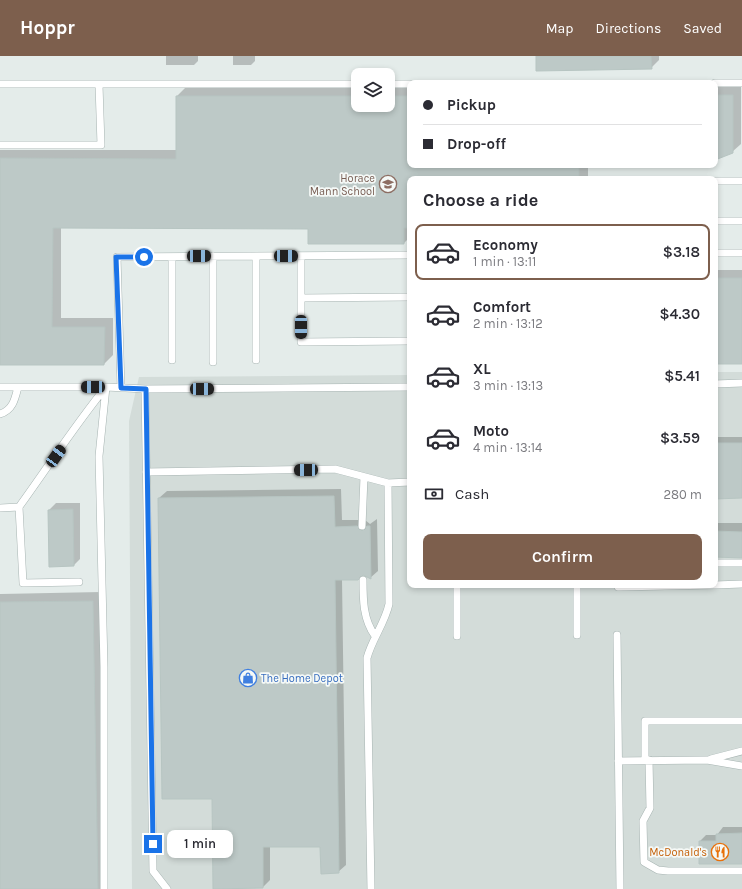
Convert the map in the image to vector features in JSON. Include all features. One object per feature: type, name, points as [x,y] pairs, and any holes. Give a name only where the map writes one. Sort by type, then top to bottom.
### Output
[{"type":"lane","points":[[718,83],[742,83]]},
{"type":"lane","points":[[0,84],[351,84]]},
{"type":"lane","points":[[0,145],[101,145],[99,84]]},
{"type":"lane","points":[[395,84],[407,84]]},
{"type":"lane","points":[[718,181],[742,181]]},
{"type":"lane","points":[[718,221],[742,221]]},
{"type":"lane","points":[[718,253],[742,253]]},
{"type":"lane","points":[[121,388],[116,257],[407,255]]},
{"type":"lane","points":[[213,256],[213,362]]},
{"type":"lane","points":[[256,256],[256,360]]},
{"type":"lane","points":[[301,256],[301,342],[407,341]]},
{"type":"lane","points":[[172,257],[172,360]]},
{"type":"lane","points":[[301,298],[407,297]]},
{"type":"lane","points":[[718,384],[742,384]]},
{"type":"lane","points":[[0,387],[106,387],[146,389],[407,387]]},
{"type":"lane","points":[[0,414],[6,412],[14,403],[18,387]]},
{"type":"lane","points":[[79,582],[23,583],[19,508],[79,420],[106,387]]},
{"type":"lane","points":[[104,889],[104,667],[100,456],[106,387]]},
{"type":"lane","points":[[146,389],[146,472],[153,871],[167,889]]},
{"type":"lane","points":[[146,472],[335,469],[388,483],[407,482]]},
{"type":"lane","points":[[362,526],[364,477]]},
{"type":"lane","points":[[371,889],[367,658],[375,636],[387,614],[390,604],[388,483]]},
{"type":"lane","points":[[0,508],[19,508]]},
{"type":"lane","points":[[718,563],[742,563]]},
{"type":"lane","points":[[363,580],[363,604],[365,616],[369,628],[375,636]]},
{"type":"lane","points":[[718,585],[742,584]]},
{"type":"lane","points":[[457,588],[457,636]]},
{"type":"lane","points":[[577,588],[577,635]]},
{"type":"lane","points":[[617,635],[620,889]]},
{"type":"lane","points":[[742,721],[645,721],[650,808],[643,821],[644,862],[650,867],[668,871],[742,871]]},
{"type":"lane","points":[[707,760],[742,751]]},
{"type":"lane","points":[[618,761],[707,760],[742,766]]},
{"type":"shaded area","points":[[718,372],[742,372],[742,889],[132,889],[129,421],[139,377],[407,375],[407,588],[718,588]]},
{"type":"building","points":[[536,56],[651,56],[652,69],[536,71]]},
{"type":"building","points":[[718,95],[733,95],[733,153],[718,159]]},
{"type":"building","points":[[176,96],[351,96],[351,112],[395,112],[395,96],[407,96],[407,168],[579,168],[579,176],[407,176],[407,228],[404,228],[404,244],[308,244],[308,229],[53,228],[52,327],[105,327],[104,365],[0,365],[0,158],[176,159]]},
{"type":"building","points":[[718,278],[742,278],[742,364],[718,364]]},
{"type":"building","points":[[718,443],[742,443],[742,498],[718,499]]},
{"type":"building","name":"The Home Depot","points":[[334,496],[335,527],[357,526],[362,531],[367,526],[370,526],[371,579],[363,575],[358,580],[335,580],[339,873],[321,874],[320,847],[263,847],[263,888],[213,889],[212,799],[162,799],[158,498]]},
{"type":"building","points":[[73,509],[74,566],[49,567],[48,510]]},
{"type":"building","points":[[718,531],[742,532],[742,558],[718,557]]},
{"type":"building","points":[[93,601],[98,889],[0,889],[0,602]]},
{"type":"building","name":"McDonald's","points":[[742,833],[742,864],[699,864],[699,841],[716,841],[716,834]]},
{"type":"place","name":"Horace Mann School","points":[[388,184]]},
{"type":"place","name":"The Home Depot","points":[[248,678]]},
{"type":"place","name":"McDonald's","points":[[720,852]]},
{"type":"route","points":[[144,257],[116,257],[121,388],[146,389],[146,472],[153,844]]}]
